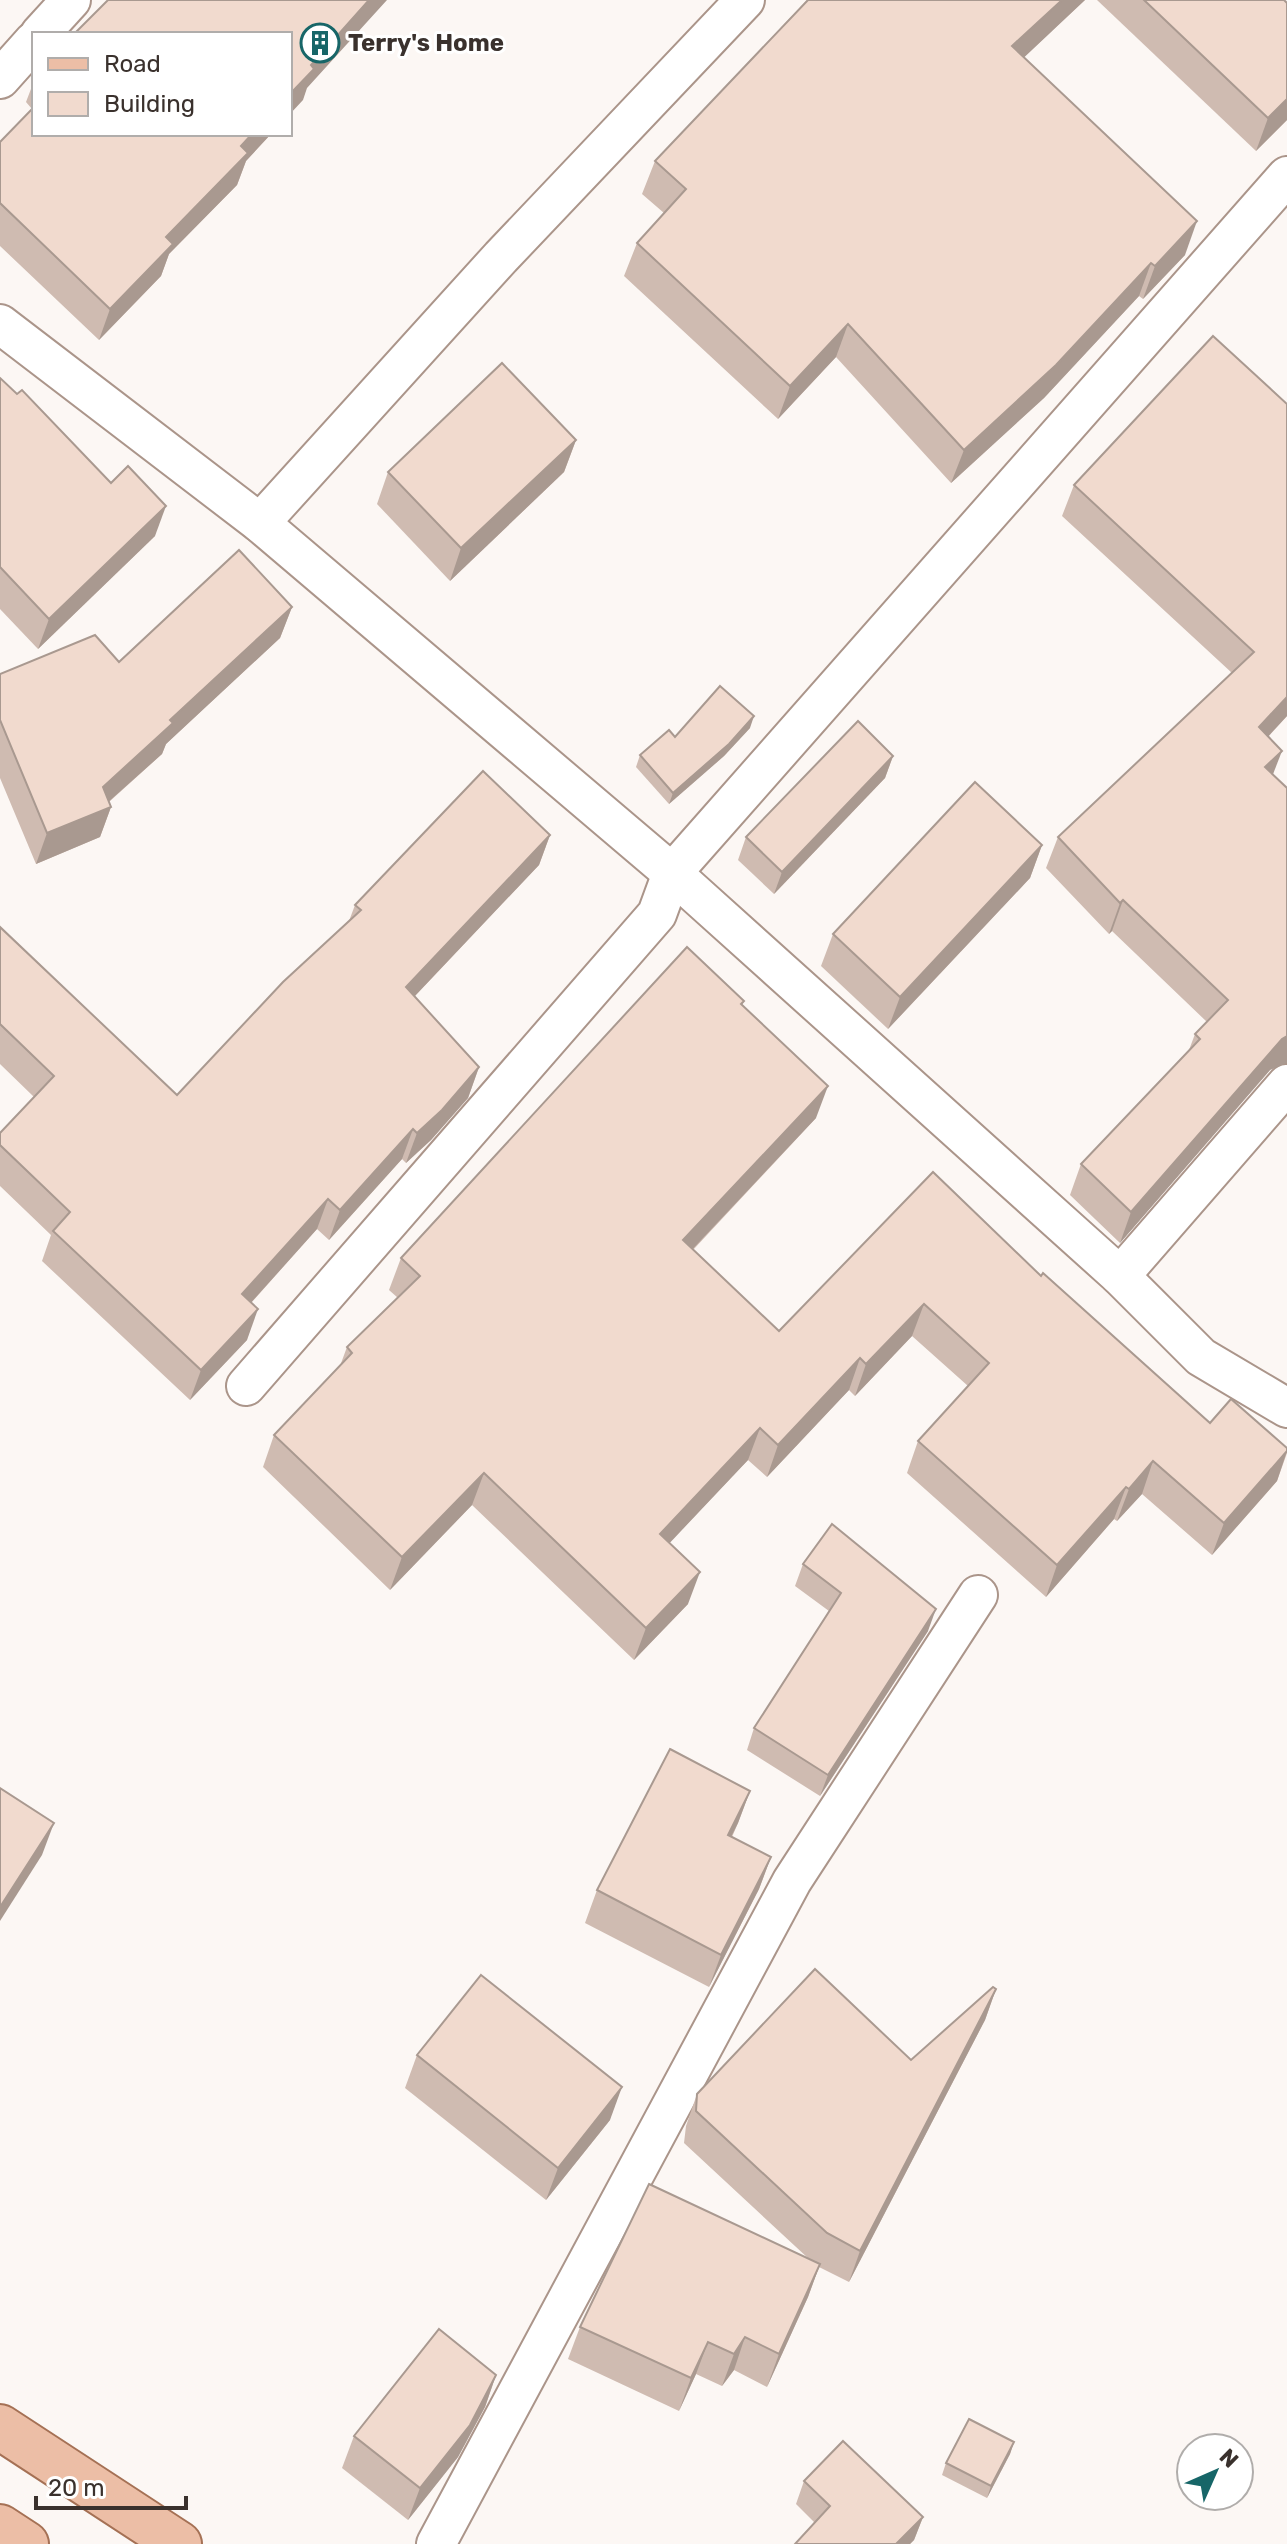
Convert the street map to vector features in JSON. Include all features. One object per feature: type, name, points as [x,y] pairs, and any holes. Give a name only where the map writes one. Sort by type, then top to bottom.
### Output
[{"type":"main road","points":[[0,2427],[179,2544]]},
{"type":"main road","points":[[0,2527],[26,2544]]},
{"type":"street","points":[[42,32],[71,0]]},
{"type":"street","points":[[260,523],[501,257],[745,0]]},
{"type":"street","points":[[0,79],[32,43]]},
{"type":"street","points":[[246,1386],[657,914],[672,873],[1287,176]]},
{"type":"street","points":[[0,324],[260,523],[672,873],[1120,1276],[1201,1357],[1287,1408]]},
{"type":"street","points":[[1120,1276],[1287,1084]]},
{"type":"street","points":[[436,2544],[792,1881],[978,1595]]},
{"type":"building","points":[[108,0],[369,0],[311,65],[314,69],[292,92],[292,32],[76,32]]},
{"type":"building","points":[[808,0],[1062,0],[1012,46],[1197,221],[1155,266],[1151,263],[1056,365],[964,450],[848,324],[790,386],[637,243],[686,189],[655,161]]},
{"type":"building","points":[[1144,0],[1284,0],[1287,3],[1287,99],[1268,118]]},
{"type":"building","points":[[32,109],[32,136],[250,136],[241,146],[248,153],[166,237],[173,244],[110,309],[0,203],[0,142]]},
{"type":"building","points":[[1213,336],[1287,404],[1287,697],[1259,727],[1282,751],[1265,767],[1287,788],[1287,1036],[1131,1212],[1081,1164],[1200,1039],[1195,1034],[1228,1000],[1123,900],[1120,903],[1058,837],[1254,652],[1074,485]]},
{"type":"building","points":[[502,363],[576,440],[461,548],[388,472]]},
{"type":"building","points":[[0,378],[17,394],[22,390],[111,483],[128,466],[166,506],[49,619],[0,567]]},
{"type":"building","points":[[239,550],[292,607],[103,787],[111,807],[47,833],[0,720],[0,674],[95,635],[119,662]]},
{"type":"building","points":[[720,686],[754,716],[729,744],[673,793],[640,755],[669,730],[675,737]]},
{"type":"building","points":[[858,721],[893,756],[782,872],[746,837]]},
{"type":"building","points":[[483,771],[550,835],[406,987],[479,1067],[442,1110],[417,1133],[413,1129],[340,1210],[328,1199],[242,1294],[258,1309],[201,1370],[53,1231],[70,1212],[0,1145],[0,1133],[54,1076],[0,1024],[0,927],[177,1095],[283,982],[361,910],[355,905]]},
{"type":"building","points":[[975,782],[1042,845],[900,997],[833,934]]},
{"type":"building","points":[[687,947],[744,1001],[741,1004],[828,1086],[683,1240],[779,1331],[933,1172],[1041,1276],[1043,1273],[1210,1423],[1231,1399],[1287,1448],[1224,1523],[1153,1461],[1057,1565],[918,1441],[989,1363],[924,1304],[866,1364],[860,1358],[778,1445],[760,1428],[660,1534],[700,1572],[646,1628],[484,1473],[402,1557],[274,1435],[352,1353],[347,1347],[420,1276],[401,1258]]},
{"type":"building","points":[[832,1524],[936,1609],[828,1775],[754,1728],[841,1593],[803,1564]]},
{"type":"building","points":[[670,1749],[750,1791],[728,1835],[771,1857],[721,1955],[597,1890]]},
{"type":"building","points":[[0,1788],[54,1823],[0,1907]]},
{"type":"building","points":[[815,1969],[911,2060],[993,1987],[996,1989],[860,2251],[827,2233],[696,2111],[697,2094]]},
{"type":"building","points":[[481,1975],[622,2087],[558,2168],[417,2055]]},
{"type":"building","points":[[649,2184],[820,2264],[779,2354],[745,2337],[734,2354],[708,2342],[691,2378],[580,2327]]},
{"type":"building","points":[[439,2329],[496,2375],[470,2425],[420,2488],[354,2436]]},
{"type":"building","points":[[969,2419],[1014,2442],[991,2486],[946,2463]]},
{"type":"building","points":[[843,2441],[923,2517],[896,2544],[795,2544],[830,2506],[804,2481]]},
{"type":"place","name":"Terry's Home","points":[[320,43]]}]
